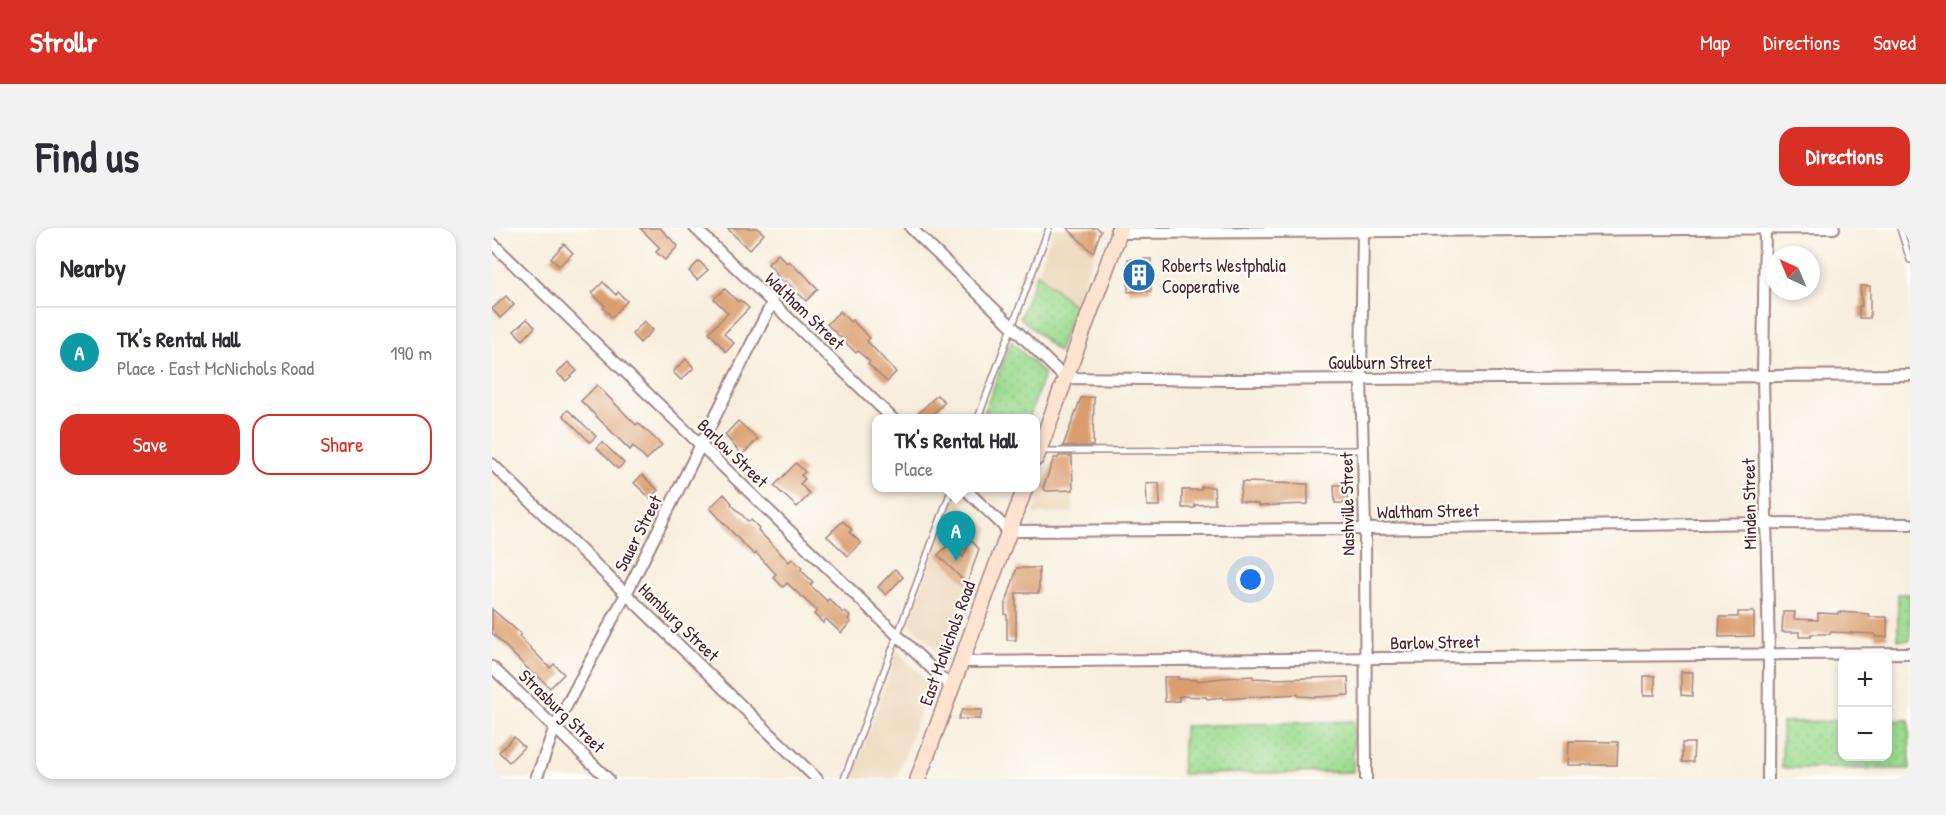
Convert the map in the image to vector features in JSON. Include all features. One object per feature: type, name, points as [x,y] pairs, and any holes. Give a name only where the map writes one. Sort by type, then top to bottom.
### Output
[{"type":"street","name":"Waltham Street","points":[[695,228],[888,414]]},
{"type":"street","points":[[911,228],[1065,378]]},
{"type":"street","points":[[1040,447],[1118,230],[1834,228]]},
{"type":"street","name":"Minden Street","points":[[1765,229],[1763,376],[1769,654],[1768,779]]},
{"type":"street","name":"Nashville Street","points":[[1363,230],[1361,379],[1365,529],[1366,779]]},
{"type":"street","name":"Barlow Street","points":[[492,243],[951,688]]},
{"type":"street","name":"Sauer Street","points":[[536,779],[555,728],[626,594],[772,303]]},
{"type":"street","name":"Goulburn Street","points":[[1065,378],[1232,380],[1910,375]]},
{"type":"street","name":"Hamburg Street","points":[[492,464],[817,779]]},
{"type":"street","points":[[968,492],[1009,531]]},
{"type":"street","name":"East McNichols Road","points":[[918,779],[1024,492]]},
{"type":"street","name":"Waltham Street","points":[[1009,531],[1766,523],[1910,524]]},
{"type":"street","name":"Barlow Street","points":[[961,662],[1910,653]]},
{"type":"street","name":"Strasburg Street","points":[[492,666],[609,779]]},
{"type":"lane","points":[[979,414],[1049,228]]},
{"type":"lane","points":[[1900,228],[1910,260]]},
{"type":"lane","points":[[1040,455],[1363,450]]},
{"type":"lane","points":[[844,779],[951,492]]},
{"type":"shaded area","points":[[1054,228],[1099,228],[1102,230],[1075,307],[1037,273]]},
{"type":"shaded area","points":[[1054,456],[1074,456],[1073,513],[1033,514]]},
{"type":"shaded area","points":[[954,497],[989,529],[942,656],[909,622]]},
{"type":"shaded area","points":[[897,651],[930,684],[896,779],[852,779]]},
{"type":"green space","points":[[1037,273],[1075,307],[1058,352],[1020,317]]},
{"type":"green space","points":[[1011,341],[1044,374],[1030,414],[984,414]]},
{"type":"green space","points":[[1898,594],[1910,594],[1910,640],[1898,640]]},
{"type":"green space","points":[[1909,720],[1910,769],[1782,768],[1782,722],[1838,721],[1838,761],[1892,761],[1892,721]]},
{"type":"green space","points":[[1354,721],[1353,772],[1182,774],[1184,726]]},
{"type":"building","points":[[640,228],[660,228],[678,246],[665,260],[656,252],[660,248]]},
{"type":"building","points":[[727,228],[757,228],[764,234],[749,250]]},
{"type":"building","points":[[1067,228],[1097,228],[1101,231],[1093,253]]},
{"type":"building","points":[[564,244],[573,253],[559,266],[551,258]]},
{"type":"building","points":[[778,254],[787,263],[789,261],[801,271],[818,289],[806,301],[786,281],[784,283],[768,264]]},
{"type":"building","name":"Roberts Westphalia Cooperative","points":[[1128,259],[1151,259],[1151,291],[1128,292]]},
{"type":"building","points":[[699,261],[708,270],[697,280],[689,271]]},
{"type":"building","points":[[603,282],[616,295],[618,292],[627,301],[612,317],[592,293]]},
{"type":"building","points":[[1860,286],[1870,286],[1870,318],[1859,318],[1859,306],[1862,306]]},
{"type":"building","points":[[725,289],[738,302],[740,300],[749,308],[724,334],[734,343],[726,352],[709,332],[728,313],[714,299]]},
{"type":"building","points":[[506,296],[514,305],[500,318],[492,309]]},
{"type":"building","points":[[840,311],[870,338],[867,341],[896,372],[887,382],[868,364],[870,362],[858,351],[856,353],[827,324]]},
{"type":"building","points":[[527,319],[535,327],[523,340],[514,331]]},
{"type":"building","points":[[644,321],[653,330],[640,343],[632,334]]},
{"type":"building","points":[[686,359],[694,368],[681,380],[673,372]]},
{"type":"building","points":[[568,362],[577,371],[566,381],[557,373]]},
{"type":"building","points":[[597,385],[636,425],[638,423],[662,445],[646,460],[633,446],[630,450],[581,401]]},
{"type":"building","points":[[937,395],[945,402],[933,414],[919,413]]},
{"type":"building","points":[[1094,397],[1093,446],[1063,446],[1081,398]]},
{"type":"building","points":[[568,410],[596,436],[590,442],[563,415]]},
{"type":"building","points":[[738,421],[758,439],[742,455],[725,435]]},
{"type":"building","points":[[602,442],[624,463],[618,469],[597,448]]},
{"type":"building","points":[[1072,456],[1073,490],[1046,491],[1043,488],[1054,458]]},
{"type":"building","points":[[796,463],[805,472],[801,475],[805,479],[800,484],[810,494],[797,507],[774,486]]},
{"type":"building","points":[[642,475],[658,490],[650,498],[634,483]]},
{"type":"building","points":[[1242,482],[1308,484],[1308,504],[1258,506],[1258,504],[1239,501]]},
{"type":"building","points":[[1159,483],[1160,506],[1147,506],[1146,484]]},
{"type":"building","points":[[1334,485],[1347,485],[1347,503],[1335,503]]},
{"type":"building","points":[[1201,487],[1214,487],[1215,504],[1182,508],[1182,490],[1201,490]]},
{"type":"building","points":[[724,494],[731,504],[749,522],[751,520],[759,528],[758,530],[789,562],[792,559],[802,568],[801,570],[813,582],[810,585],[827,601],[829,599],[843,613],[845,611],[850,616],[848,619],[851,622],[841,633],[826,619],[823,623],[814,614],[817,611],[787,583],[783,587],[773,577],[776,574],[756,553],[755,555],[743,544],[710,508]]},
{"type":"building","points":[[843,521],[852,530],[849,532],[861,543],[848,556],[827,536]]},
{"type":"building","points":[[971,540],[979,549],[967,584],[938,555],[949,544],[963,557]]},
{"type":"building","points":[[1017,568],[1039,568],[1039,593],[1016,593],[1016,640],[1007,640],[1005,606]]},
{"type":"building","points":[[895,569],[903,577],[886,595],[878,587]]},
{"type":"building","points":[[492,609],[521,634],[519,636],[550,668],[554,664],[564,674],[550,688],[492,633]]},
{"type":"building","points":[[1738,612],[1754,612],[1754,636],[1719,637],[1720,617],[1738,617]]},
{"type":"building","points":[[1783,612],[1795,612],[1794,619],[1818,620],[1818,613],[1838,614],[1838,612],[1869,614],[1869,617],[1887,617],[1887,637],[1875,637],[1875,634],[1830,632],[1830,634],[1811,634],[1811,637],[1799,637],[1799,632],[1782,632]]},
{"type":"building","points":[[1681,672],[1693,672],[1692,696],[1681,695]]},
{"type":"building","points":[[1253,676],[1253,678],[1272,679],[1348,677],[1349,695],[1317,697],[1298,696],[1298,694],[1223,699],[1223,697],[1207,699],[1206,697],[1179,696],[1179,701],[1165,702],[1164,677],[1197,681]]},
{"type":"building","points":[[1644,676],[1655,676],[1655,695],[1644,695]]},
{"type":"building","points":[[962,710],[982,710],[980,719],[958,719]]},
{"type":"building","points":[[514,737],[524,747],[509,762],[499,752]]},
{"type":"building","points":[[1569,741],[1618,742],[1617,765],[1568,765]]},
{"type":"building","points":[[1682,743],[1694,743],[1693,762],[1682,762]]},
{"type":"place","name":"Roberts Westphalia Cooperative","points":[[1139,275]]},
{"type":"place","name":"TK's Rental Hall","points":[[956,561]]}]
